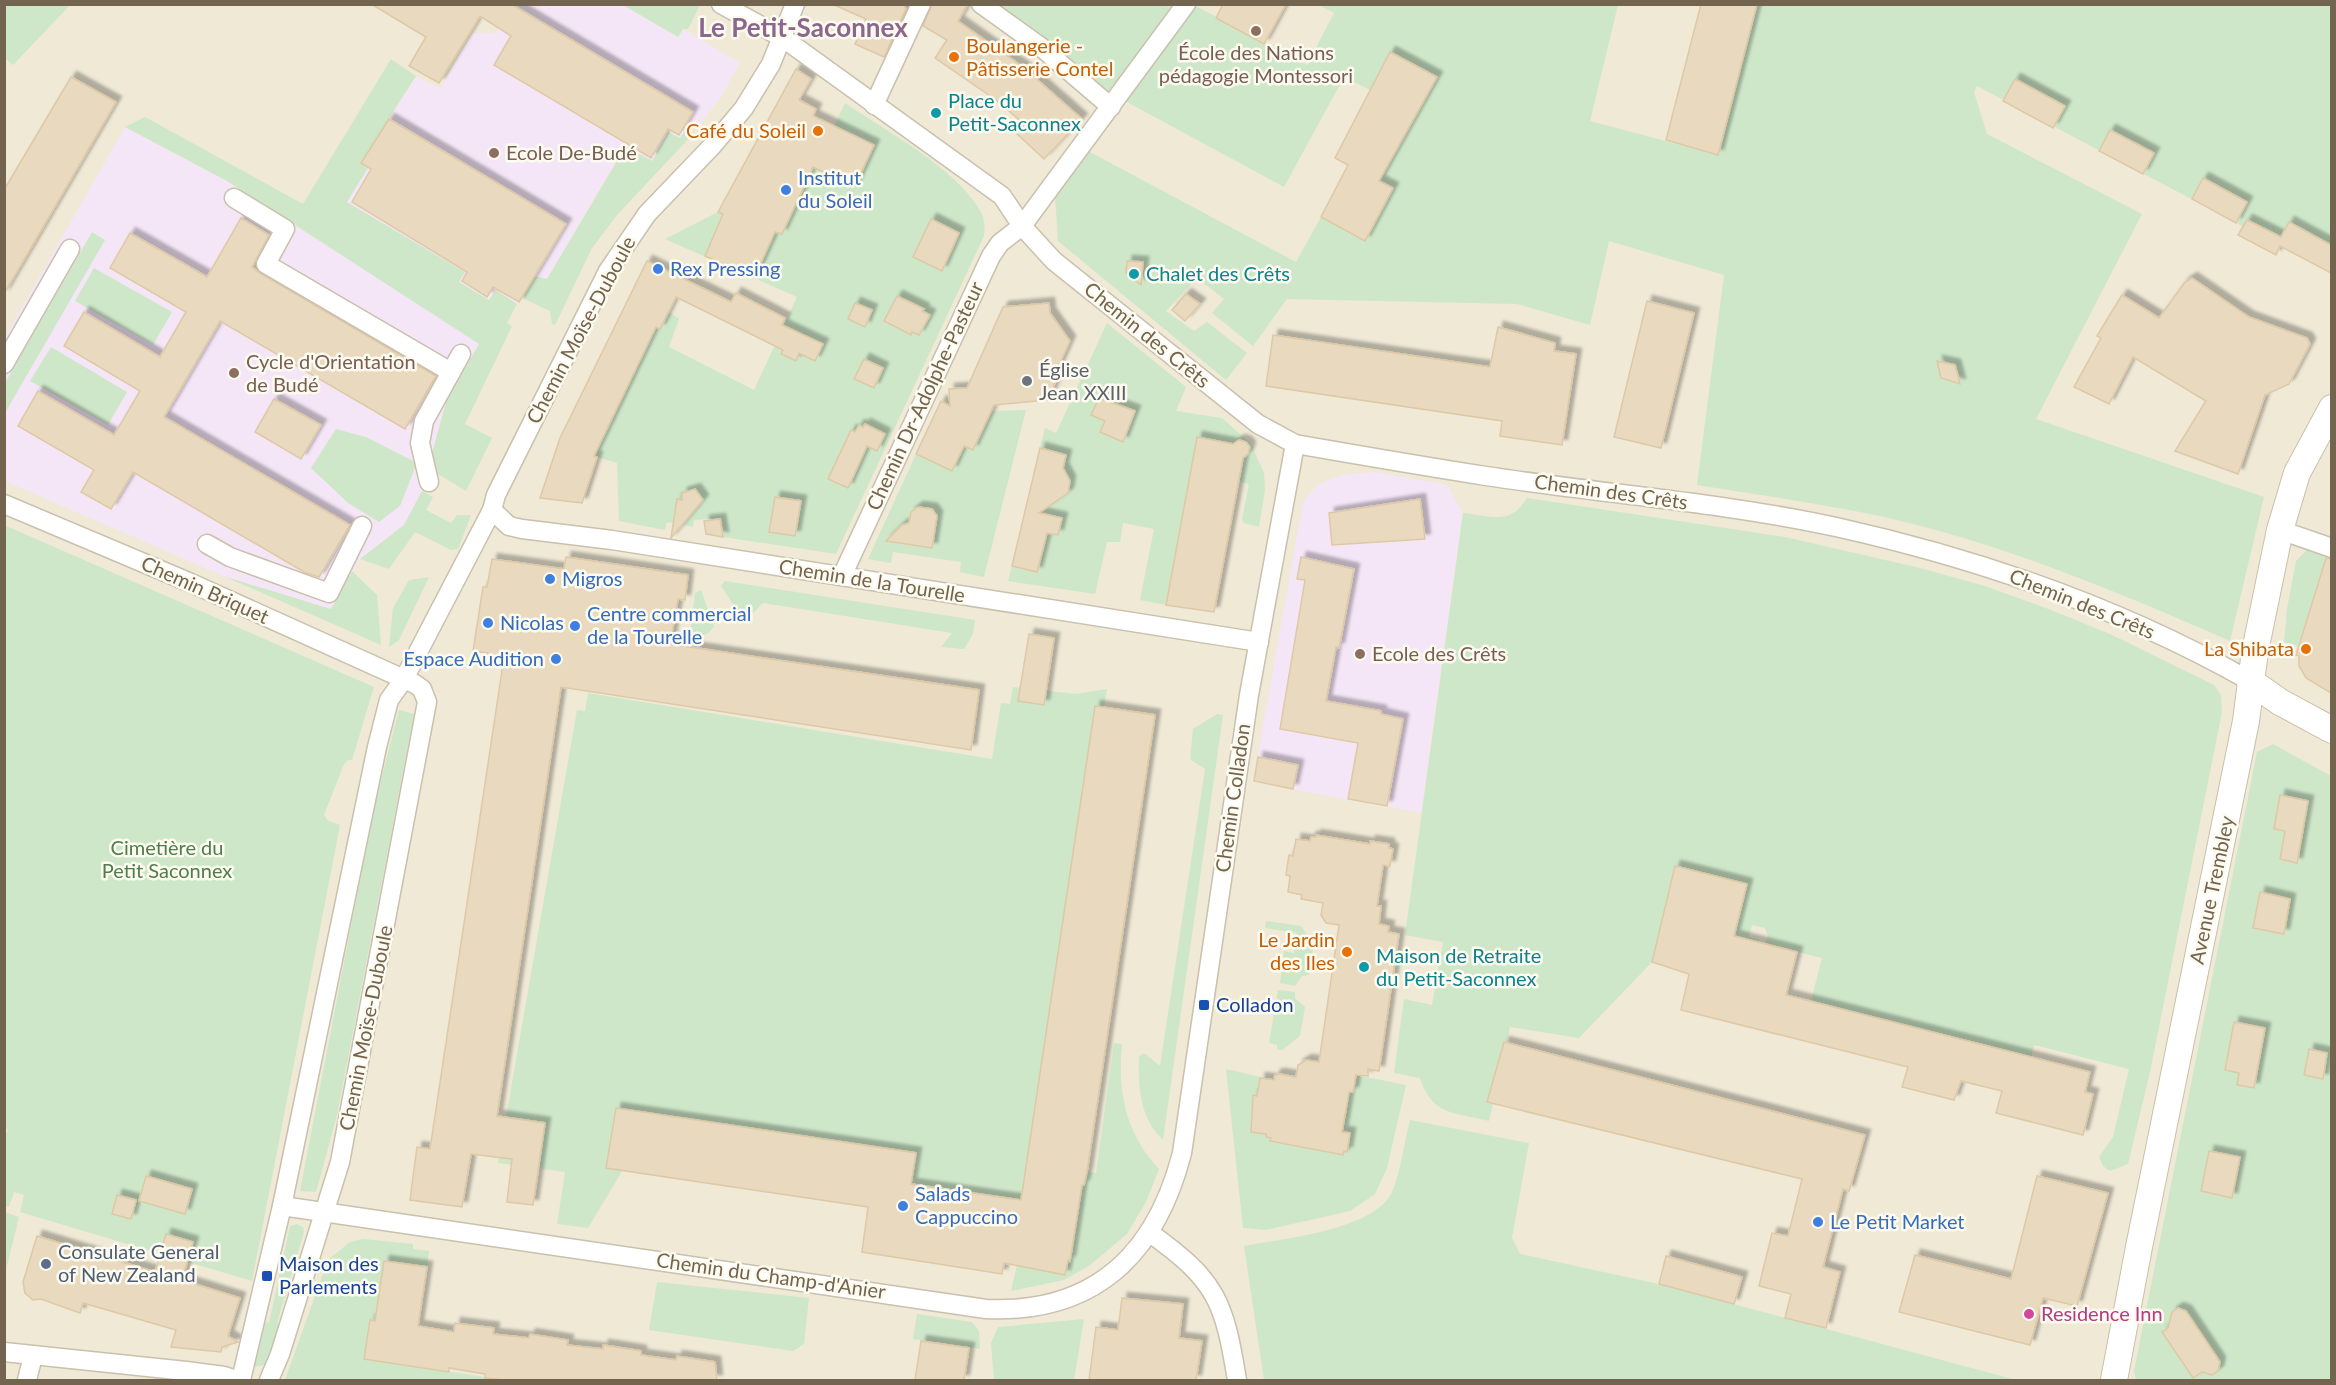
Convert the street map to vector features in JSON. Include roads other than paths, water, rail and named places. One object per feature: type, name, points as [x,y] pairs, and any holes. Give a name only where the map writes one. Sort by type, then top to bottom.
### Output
[{"type":"street","points":[[721,4],[783,38],[1002,196],[1022,226]]},
{"type":"street","name":"Chemin Moïse-Duboule","points":[[239,1380],[282,1206],[377,747],[389,700],[404,679],[492,510],[510,466],[608,271],[647,214],[713,145],[744,108],[771,64],[795,4]]},
{"type":"street","points":[[874,105],[921,4]]},
{"type":"street","points":[[981,4],[1041,47],[1111,107]]},
{"type":"street","name":"Chemin Dr-Adolphe-Pasteur","points":[[842,576],[987,263],[1000,243],[1022,226],[1111,107],[1131,75],[1186,4]]},
{"type":"street","points":[[234,198],[285,229],[266,264],[451,372]]},
{"type":"street","name":"Chemin des Crêts","points":[[1022,226],[1054,261],[1100,298],[1258,424],[1294,444],[1488,476],[1704,505],[1834,527],[1936,551],[2029,581],[2130,621],[2250,681]]},
{"type":"street","points":[[4,364],[70,249]]},
{"type":"street","points":[[429,482],[420,443],[424,421],[461,354]]},
{"type":"street","name":"Avenue Trembley","points":[[2114,1380],[2141,1236],[2246,721],[2250,681],[2280,530],[2297,473],[2331,408]]},
{"type":"street","name":"Chemin Colladon","points":[[1182,1153],[1244,724],[1294,444]]},
{"type":"street","name":"Chemin Briquet","points":[[4,504],[191,583],[404,679]]},
{"type":"street","name":"Chemin de la Tourelle","points":[[492,510],[509,526],[522,529],[612,540],[1259,642]]},
{"type":"street","points":[[207,544],[230,557],[329,593],[362,526]]},
{"type":"street","points":[[2280,530],[2331,548]]},
{"type":"street","name":"Chemin Moïse-Duboule","points":[[269,1380],[280,1354],[340,1162],[427,713],[428,702],[422,689],[404,679]]},
{"type":"street","points":[[2250,681],[2280,702],[2331,730]]},
{"type":"street","name":"Chemin du Champ-d'Anier","points":[[282,1206],[1004,1310],[1055,1302],[1091,1287],[1133,1255],[1150,1233],[1170,1195],[1182,1153]]},
{"type":"street","points":[[1150,1233],[1188,1261],[1203,1276],[1216,1297],[1230,1335],[1237,1380]]},
{"type":"street","points":[[4,1352],[186,1371],[239,1380]]},
{"type":"street","points":[[27,1380],[33,1356]]},
{"type":"place","name":"École des Nations pédagogie Montessori","points":[[1256,31]]},
{"type":"place","name":"Boulangerie - Pâtisserie Contel","points":[[954,57]]},
{"type":"place","name":"Place du Petit-Saconnex","points":[[936,113]]},
{"type":"place","name":"Café du Soleil","points":[[818,131]]},
{"type":"place","name":"Ecole De-Budé","points":[[494,153]]},
{"type":"place","name":"Institut du Soleil","points":[[786,190]]},
{"type":"place","name":"Rex Pressing","points":[[658,269]]},
{"type":"place","name":"Chalet des Crêts","points":[[1134,274]]},
{"type":"place","name":"Cycle d'Orientation de Budé","points":[[234,373]]},
{"type":"place","name":"Église Jean XXIII","points":[[1027,381]]},
{"type":"place","name":"Migros","points":[[550,579]]},
{"type":"place","name":"Nicolas","points":[[488,623]]},
{"type":"place","name":"Centre commercial de la Tourelle","points":[[575,626]]},
{"type":"place","name":"La Shibata","points":[[2306,649]]},
{"type":"place","name":"Ecole des Crêts","points":[[1360,654]]},
{"type":"place","name":"Espace Audition","points":[[556,659]]},
{"type":"place","name":"Le Jardin des Iles","points":[[1347,952]]},
{"type":"place","name":"Maison de Retraite du Petit-Saconnex","points":[[1364,967]]},
{"type":"place","name":"Colladon","points":[[1204,1005]]},
{"type":"place","name":"Salads Cappuccino","points":[[903,1206]]},
{"type":"place","name":"Le Petit Market","points":[[1818,1222]]},
{"type":"place","name":"Consulate General of New Zealand","points":[[46,1264]]},
{"type":"place","name":"Maison des Parlements","points":[[267,1276]]},
{"type":"place","name":"Residence Inn","points":[[2029,1314]]},
{"type":"district","name":"Le Petit-Saconnex","points":[[803,28]]},
{"type":"park label","name":"Cimetière du Petit Saconnex","points":[[167,860]]}]
